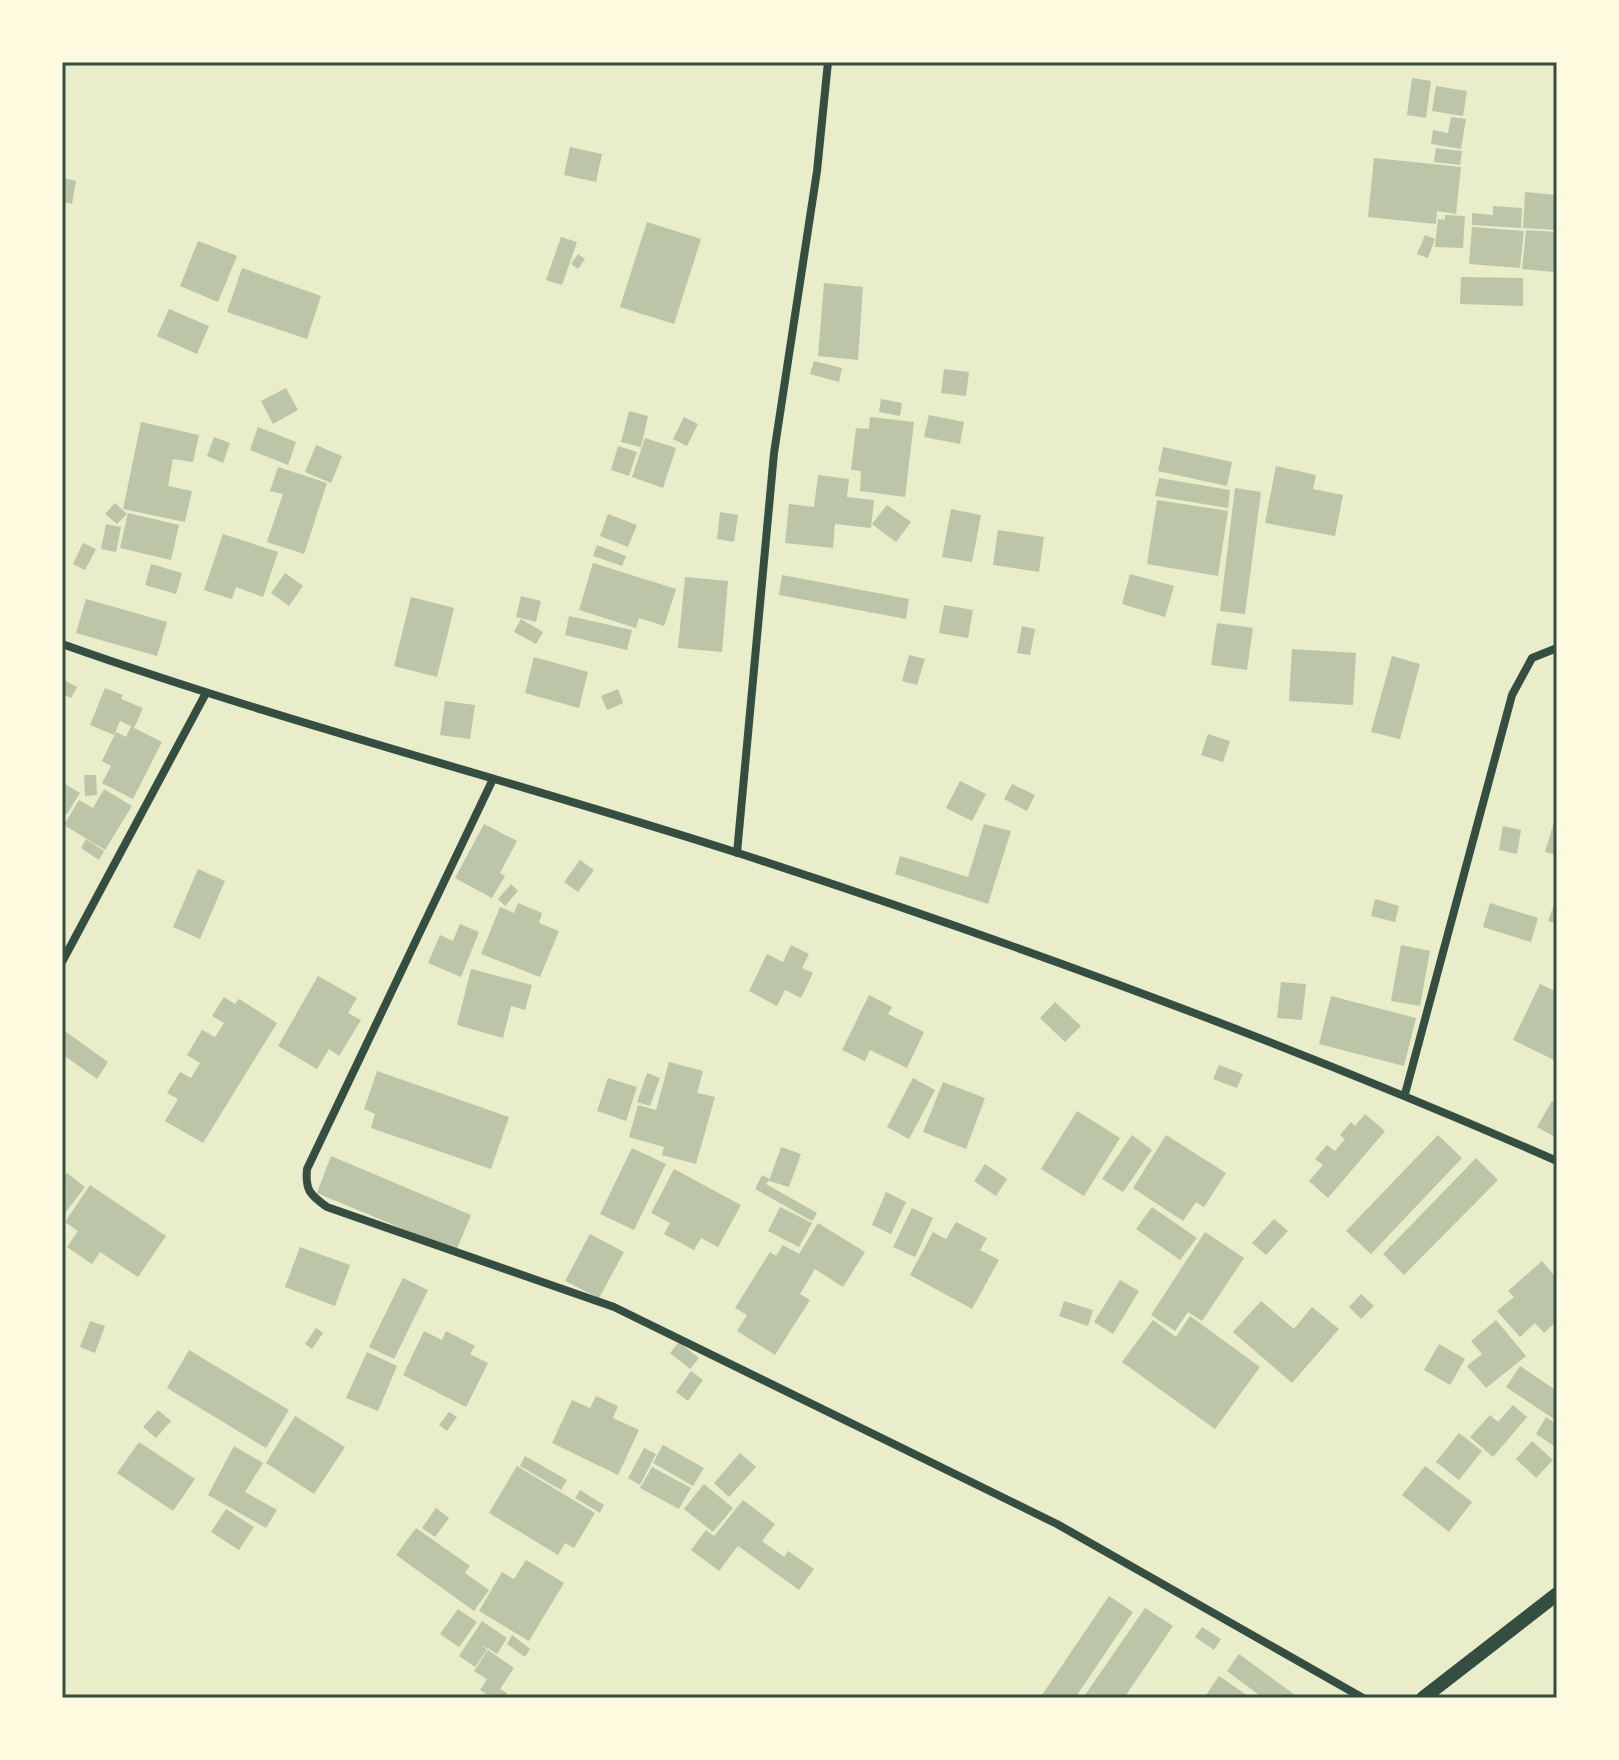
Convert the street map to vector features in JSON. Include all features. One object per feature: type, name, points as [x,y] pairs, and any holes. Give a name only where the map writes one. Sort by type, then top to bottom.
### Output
[{"type":"street","points":[[737,853],[774,453],[814,187],[828,62]]},
{"type":"street","points":[[62,644],[206,693],[737,853],[1045,957],[1405,1094],[1557,1161]]},
{"type":"street","points":[[1405,1094],[1512,695],[1532,658],[1557,648]]},
{"type":"street","points":[[62,962],[206,693]]},
{"type":"street","points":[[493,779],[307,1169],[305,1187],[311,1196],[327,1207],[614,1307],[1057,1524],[1363,1698]]},
{"type":"street","points":[[1423,1698],[1557,1594]]},
{"type":"building","points":[[1412,78],[1431,81],[1426,118],[1407,115]]},
{"type":"building","points":[[1436,86],[1467,91],[1463,116],[1432,111]]},
{"type":"building","points":[[1451,117],[1466,119],[1461,149],[1431,144],[1433,130],[1448,133]]},
{"type":"building","points":[[570,147],[602,154],[596,182],[564,175]]},
{"type":"building","points":[[1436,148],[1462,151],[1460,165],[1434,162]]},
{"type":"building","points":[[1374,158],[1461,167],[1456,214],[1437,211],[1436,224],[1368,217]]},
{"type":"building","points":[[63,178],[76,181],[72,204],[62,202]]},
{"type":"building","points":[[1525,192],[1557,195],[1554,230],[1523,228]]},
{"type":"building","points":[[1493,206],[1522,208],[1521,228],[1472,225],[1472,213],[1493,215]]},
{"type":"building","points":[[1445,215],[1465,216],[1463,248],[1435,247],[1438,219],[1445,220]]},
{"type":"building","points":[[647,222],[701,239],[674,324],[620,307]]},
{"type":"building","points":[[1472,227],[1524,231],[1520,268],[1469,264]]},
{"type":"building","points":[[1526,230],[1557,232],[1554,272],[1522,269]]},
{"type":"building","points":[[1425,235],[1435,239],[1428,258],[1417,254]]},
{"type":"building","points":[[561,237],[577,242],[562,285],[546,280]]},
{"type":"building","points":[[198,241],[237,256],[218,302],[180,286]]},
{"type":"building","points":[[578,254],[585,259],[578,269],[571,264]]},
{"type":"building","points":[[242,268],[321,296],[307,339],[227,312]]},
{"type":"building","points":[[1461,277],[1523,278],[1523,306],[1460,304]]},
{"type":"building","points":[[824,283],[863,287],[858,360],[818,356]]},
{"type":"building","points":[[169,309],[209,326],[197,354],[157,336]]},
{"type":"building","points":[[814,361],[842,368],[839,382],[810,374]]},
{"type":"building","points":[[944,369],[969,372],[966,396],[941,393]]},
{"type":"building","points":[[286,388],[298,410],[273,424],[261,401]]},
{"type":"building","points":[[881,399],[902,403],[900,416],[879,412]]},
{"type":"building","points":[[629,411],[648,416],[641,447],[621,442]]},
{"type":"building","points":[[929,415],[964,422],[960,444],[924,437]]},
{"type":"building","points":[[684,417],[698,424],[687,446],[673,439]]},
{"type":"building","points":[[870,417],[914,422],[905,497],[860,491],[861,471],[851,470],[856,428],[869,429]]},
{"type":"building","points":[[141,422],[199,435],[193,462],[173,459],[168,486],[192,491],[185,522],[123,509]]},
{"type":"building","points":[[258,427],[296,442],[288,465],[250,450]]},
{"type":"building","points":[[214,437],[230,443],[223,463],[207,456]]},
{"type":"building","points":[[645,438],[676,448],[663,488],[632,477]]},
{"type":"building","points":[[316,445],[342,456],[331,483],[305,472]]},
{"type":"building","points":[[618,446],[637,452],[629,476],[611,470]]},
{"type":"building","points":[[1163,447],[1232,462],[1227,486],[1158,471]]},
{"type":"building","points":[[1276,466],[1316,475],[1313,489],[1343,495],[1335,536],[1265,523]]},
{"type":"building","points":[[278,467],[327,483],[304,554],[267,542],[283,494],[270,491]]},
{"type":"building","points":[[818,475],[849,479],[847,497],[874,500],[871,528],[835,524],[833,548],[785,543],[789,504],[814,507]]},
{"type":"building","points":[[1159,478],[1230,490],[1228,508],[1155,496]]},
{"type":"building","points":[[1235,488],[1261,492],[1245,614],[1220,611]]},
{"type":"building","points":[[1157,500],[1228,511],[1218,576],[1147,564]]},
{"type":"building","points":[[115,503],[127,514],[117,524],[105,514]]},
{"type":"building","points":[[887,505],[911,522],[896,542],[872,524]]},
{"type":"building","points":[[951,509],[981,515],[972,562],[942,557]]},
{"type":"building","points":[[720,512],[738,515],[734,542],[717,539]]},
{"type":"building","points":[[128,513],[179,525],[171,560],[120,548]]},
{"type":"building","points":[[608,514],[637,525],[628,547],[600,536]]},
{"type":"building","points":[[106,524],[121,527],[116,552],[101,549]]},
{"type":"building","points":[[998,530],[1044,537],[1039,572],[993,565]]},
{"type":"building","points":[[223,534],[278,552],[263,597],[236,587],[232,599],[204,590]]},
{"type":"building","points":[[83,543],[96,549],[85,570],[73,564]]},
{"type":"building","points":[[597,545],[626,556],[622,566],[593,556]]},
{"type":"building","points":[[593,563],[676,589],[664,626],[639,618],[636,628],[579,610]]},
{"type":"building","points":[[151,564],[182,573],[176,594],[145,585]]},
{"type":"building","points":[[285,573],[303,586],[289,606],[271,593]]},
{"type":"building","points":[[1130,574],[1174,586],[1165,617],[1122,604]]},
{"type":"building","points":[[782,575],[909,599],[906,619],[779,595]]},
{"type":"building","points":[[685,577],[728,581],[722,652],[678,648]]},
{"type":"building","points":[[521,596],[541,601],[536,622],[516,617]]},
{"type":"building","points":[[411,597],[454,608],[437,677],[394,666]]},
{"type":"building","points":[[86,599],[167,622],[157,656],[76,633]]},
{"type":"building","points":[[944,605],[973,610],[968,638],[939,633]]},
{"type":"building","points":[[569,616],[632,630],[627,650],[565,635]]},
{"type":"building","points":[[521,619],[543,632],[536,644],[514,632]]},
{"type":"building","points":[[1217,623],[1253,628],[1247,670],[1211,665]]},
{"type":"building","points":[[1022,626],[1035,629],[1030,655],[1017,653]]},
{"type":"building","points":[[1292,649],[1356,653],[1353,705],[1289,701]]},
{"type":"building","points":[[909,655],[925,659],[917,685],[902,681]]},
{"type":"building","points":[[1392,656],[1420,664],[1400,739],[1371,732]]},
{"type":"building","points":[[534,657],[588,672],[579,708],[525,693]]},
{"type":"building","points":[[62,679],[77,687],[71,698],[62,694]]},
{"type":"building","points":[[105,688],[143,708],[134,728],[162,742],[133,799],[102,783],[111,766],[102,761],[116,732],[126,737],[131,726],[120,721],[114,735],[90,725]]},
{"type":"building","points":[[618,689],[623,703],[607,710],[601,696]]},
{"type":"building","points":[[445,701],[475,705],[470,739],[440,735]]},
{"type":"building","points":[[1208,734],[1230,741],[1223,762],[1201,755]]},
{"type":"building","points":[[84,775],[96,775],[97,795],[85,796]]},
{"type":"building","points":[[960,781],[986,794],[972,821],[946,808]]},
{"type":"building","points":[[62,782],[80,793],[67,814],[62,811]]},
{"type":"building","points":[[1012,784],[1035,795],[1027,811],[1004,799]]},
{"type":"building","points":[[104,789],[132,806],[105,850],[64,825],[79,800],[93,808]]},
{"type":"building","points":[[1557,815],[1557,855],[1545,852]]},
{"type":"building","points":[[484,824],[517,841],[500,873],[505,876],[492,898],[455,878]]},
{"type":"building","points":[[984,824],[1011,831],[988,904],[895,874],[900,856],[968,877]]},
{"type":"building","points":[[1503,826],[1521,830],[1517,854],[1499,850]]},
{"type":"building","points":[[86,839],[104,851],[99,860],[81,848]]},
{"type":"building","points":[[580,860],[594,870],[578,892],[564,882]]},
{"type":"building","points":[[198,869],[225,881],[200,939],[173,927]]},
{"type":"building","points":[[511,884],[518,891],[505,906],[498,899]]},
{"type":"building","points":[[1557,896],[1557,924],[1548,921]]},
{"type":"building","points":[[1375,899],[1399,906],[1395,922],[1371,916]]},
{"type":"building","points":[[518,903],[542,913],[539,923],[559,931],[540,977],[481,954],[500,907],[514,913]]},
{"type":"building","points":[[1490,903],[1538,918],[1531,942],[1483,927]]},
{"type":"building","points":[[460,924],[479,932],[461,977],[428,963],[440,935],[453,941]]},
{"type":"building","points":[[791,945],[809,954],[802,968],[813,973],[801,998],[785,990],[777,1006],[749,991],[767,954],[783,962]]},
{"type":"building","points":[[1401,945],[1430,951],[1420,1006],[1391,1001]]},
{"type":"building","points":[[471,969],[532,985],[525,1010],[511,1006],[503,1038],[457,1025]]},
{"type":"building","points":[[318,976],[357,998],[348,1013],[361,1020],[339,1056],[329,1049],[317,1069],[278,1046]]},
{"type":"building","points":[[1281,982],[1306,984],[1302,1020],[1277,1018]]},
{"type":"building","points":[[1540,984],[1557,992],[1557,1053],[1554,1060],[1513,1040]]},
{"type":"building","points":[[869,995],[892,1007],[888,1014],[924,1032],[907,1068],[870,1050],[865,1061],[842,1050]]},
{"type":"building","points":[[1331,996],[1416,1018],[1404,1066],[1319,1044]]},
{"type":"building","points":[[224,997],[235,1004],[239,999],[277,1023],[203,1143],[165,1121],[178,1099],[167,1093],[180,1072],[191,1078],[200,1063],[187,1055],[202,1030],[215,1037],[224,1023],[212,1016]]},
{"type":"building","points":[[1055,1002],[1081,1026],[1065,1042],[1040,1018]]},
{"type":"building","points":[[62,1029],[108,1062],[97,1079],[62,1054]]},
{"type":"building","points":[[669,1062],[703,1071],[697,1093],[715,1097],[696,1164],[662,1155],[664,1147],[629,1137],[638,1105],[656,1110]]},
{"type":"building","points":[[1219,1065],[1243,1074],[1237,1088],[1213,1079]]},
{"type":"building","points":[[377,1071],[509,1117],[491,1169],[371,1128],[375,1114],[364,1109]]},
{"type":"building","points":[[647,1073],[660,1078],[650,1106],[637,1102]]},
{"type":"building","points":[[608,1078],[637,1087],[626,1121],[597,1111]]},
{"type":"building","points":[[913,1078],[935,1090],[909,1139],[887,1127]]},
{"type":"building","points":[[943,1082],[985,1098],[966,1149],[923,1132]]},
{"type":"building","points":[[1552,1101],[1557,1104],[1557,1138],[1537,1127]]},
{"type":"building","points":[[1077,1111],[1120,1138],[1084,1196],[1041,1169]]},
{"type":"building","points":[[1365,1114],[1385,1131],[1328,1198],[1309,1181],[1323,1165],[1315,1159],[1327,1145],[1335,1151],[1345,1139],[1340,1135],[1351,1122],[1355,1126]]},
{"type":"building","points":[[1132,1135],[1152,1150],[1123,1192],[1102,1179]]},
{"type":"building","points":[[1166,1135],[1226,1173],[1204,1207],[1196,1202],[1183,1221],[1133,1188]]},
{"type":"building","points":[[1438,1135],[1462,1158],[1371,1254],[1346,1231]]},
{"type":"building","points":[[781,1147],[801,1154],[789,1187],[769,1181]]},
{"type":"building","points":[[632,1148],[666,1164],[634,1230],[600,1214]]},
{"type":"building","points":[[331,1156],[471,1215],[456,1251],[317,1193]]},
{"type":"building","points":[[1476,1158],[1498,1180],[1404,1275],[1383,1254]]},
{"type":"building","points":[[985,1164],[1007,1179],[996,1196],[974,1181]]},
{"type":"building","points":[[674,1169],[741,1205],[718,1247],[701,1238],[694,1250],[664,1234],[670,1223],[651,1213]]},
{"type":"building","points":[[67,1173],[85,1187],[62,1217],[62,1179]]},
{"type":"building","points":[[762,1175],[770,1179],[766,1184],[817,1213],[812,1221],[755,1189]]},
{"type":"building","points":[[90,1185],[166,1236],[138,1277],[100,1252],[92,1264],[67,1247],[78,1231],[65,1222]]},
{"type":"building","points":[[886,1192],[906,1202],[891,1234],[872,1225]]},
{"type":"building","points":[[780,1207],[812,1223],[799,1247],[768,1231]]},
{"type":"building","points":[[1152,1207],[1197,1238],[1180,1260],[1136,1229]]},
{"type":"building","points":[[912,1208],[933,1218],[915,1257],[893,1247]]},
{"type":"building","points":[[1274,1219],[1288,1231],[1266,1255],[1252,1243]]},
{"type":"building","points":[[956,1222],[987,1238],[980,1250],[999,1260],[972,1309],[910,1275],[933,1232],[946,1239]]},
{"type":"building","points":[[818,1223],[865,1252],[843,1287],[815,1269],[800,1294],[810,1300],[775,1355],[737,1331],[747,1315],[735,1308],[770,1252],[776,1256],[783,1245],[799,1254]]},
{"type":"building","points":[[1205,1232],[1244,1258],[1202,1321],[1188,1312],[1175,1331],[1151,1315]]},
{"type":"building","points":[[590,1234],[624,1252],[599,1298],[565,1281]]},
{"type":"building","points":[[300,1247],[350,1265],[335,1306],[285,1287]]},
{"type":"building","points":[[1542,1261],[1557,1279],[1557,1321],[1544,1333],[1535,1323],[1520,1337],[1497,1311],[1514,1297],[1508,1291]]},
{"type":"building","points":[[403,1278],[428,1290],[394,1359],[369,1347]]},
{"type":"building","points":[[1120,1280],[1139,1291],[1113,1334],[1094,1322]]},
{"type":"building","points":[[1361,1294],[1374,1306],[1361,1319],[1349,1307]]},
{"type":"building","points":[[1064,1301],[1093,1310],[1088,1326],[1059,1316]]},
{"type":"building","points":[[1261,1301],[1294,1329],[1312,1307],[1339,1329],[1292,1383],[1233,1332]]},
{"type":"building","points":[[1190,1316],[1260,1367],[1215,1429],[1122,1362],[1153,1320],[1176,1337]]},
{"type":"building","points":[[1496,1320],[1526,1356],[1486,1388],[1467,1366],[1482,1354],[1471,1341]]},
{"type":"building","points":[[90,1321],[105,1326],[95,1353],[80,1347]]},
{"type":"building","points":[[316,1328],[323,1333],[312,1349],[305,1344]]},
{"type":"building","points":[[424,1331],[442,1340],[446,1331],[475,1346],[470,1354],[488,1363],[466,1407],[403,1375]]},
{"type":"building","points":[[679,1342],[699,1358],[690,1369],[670,1353]]},
{"type":"building","points":[[1439,1344],[1465,1359],[1450,1385],[1424,1370]]},
{"type":"building","points":[[189,1350],[289,1410],[266,1448],[167,1388]]},
{"type":"building","points":[[367,1352],[397,1366],[378,1411],[346,1398]]},
{"type":"building","points":[[1520,1366],[1557,1391],[1557,1421],[1506,1387]]},
{"type":"building","points":[[691,1371],[703,1380],[688,1401],[676,1392]]},
{"type":"building","points":[[596,1396],[618,1406],[613,1418],[639,1430],[618,1475],[552,1443],[572,1400],[590,1408]]},
{"type":"building","points":[[1513,1405],[1527,1417],[1493,1457],[1470,1437],[1490,1415],[1498,1422]]},
{"type":"building","points":[[158,1410],[171,1421],[156,1438],[143,1427]]},
{"type":"building","points":[[449,1412],[457,1417],[447,1431],[439,1425]]},
{"type":"building","points":[[295,1416],[345,1447],[314,1494],[266,1463]]},
{"type":"building","points":[[1546,1417],[1557,1424],[1557,1448],[1536,1434]]},
{"type":"building","points":[[1459,1433],[1482,1451],[1459,1480],[1436,1462]]},
{"type":"building","points":[[1532,1441],[1553,1460],[1536,1478],[1516,1459]]},
{"type":"building","points":[[139,1442],[195,1479],[173,1511],[117,1473]]},
{"type":"building","points":[[663,1445],[704,1468],[693,1486],[653,1463]]},
{"type":"building","points":[[234,1446],[263,1463],[245,1492],[277,1510],[266,1528],[208,1495]]},
{"type":"building","points":[[644,1448],[656,1454],[640,1485],[628,1478]]},
{"type":"building","points":[[740,1453],[756,1467],[729,1497],[714,1483]]},
{"type":"building","points":[[525,1456],[567,1480],[561,1490],[520,1466]]},
{"type":"building","points":[[517,1466],[595,1513],[574,1548],[565,1543],[558,1555],[489,1513]]},
{"type":"building","points":[[1425,1466],[1472,1502],[1449,1532],[1402,1495]]},
{"type":"building","points":[[652,1467],[691,1488],[679,1509],[640,1488]]},
{"type":"building","points":[[704,1484],[733,1508],[713,1532],[684,1509]]},
{"type":"building","points":[[580,1490],[604,1505],[600,1513],[575,1498]]},
{"type":"building","points":[[743,1500],[775,1524],[762,1541],[784,1557],[788,1551],[814,1569],[799,1590],[738,1546],[719,1571],[691,1550],[706,1530],[714,1536]]},
{"type":"building","points":[[436,1508],[449,1518],[435,1537],[422,1528]]},
{"type":"building","points":[[226,1509],[254,1527],[239,1550],[211,1532]]},
{"type":"building","points":[[416,1528],[470,1566],[465,1573],[489,1590],[474,1611],[396,1555]]},
{"type":"building","points":[[526,1560],[564,1583],[529,1641],[479,1611],[502,1572],[514,1579]]},
{"type":"building","points":[[1109,1596],[1133,1612],[1075,1698],[1040,1698]]},
{"type":"building","points":[[1145,1608],[1173,1626],[1124,1698],[1083,1698]]},
{"type":"building","points":[[458,1609],[477,1622],[459,1647],[440,1634]]},
{"type":"building","points":[[482,1621],[507,1638],[497,1654],[489,1649],[490,1646],[488,1649],[482,1645],[487,1650],[475,1667],[459,1656]]},
{"type":"building","points":[[1202,1627],[1221,1639],[1214,1650],[1195,1637]]},
{"type":"building","points":[[512,1635],[530,1649],[525,1657],[507,1644]]},
{"type":"building","points":[[488,1650],[514,1668],[500,1689],[507,1693],[504,1698],[492,1698],[480,1690],[487,1679],[474,1671]]},
{"type":"building","points":[[1239,1654],[1299,1698],[1263,1698],[1227,1671]]},
{"type":"building","points":[[1219,1676],[1251,1698],[1204,1698]]}]
